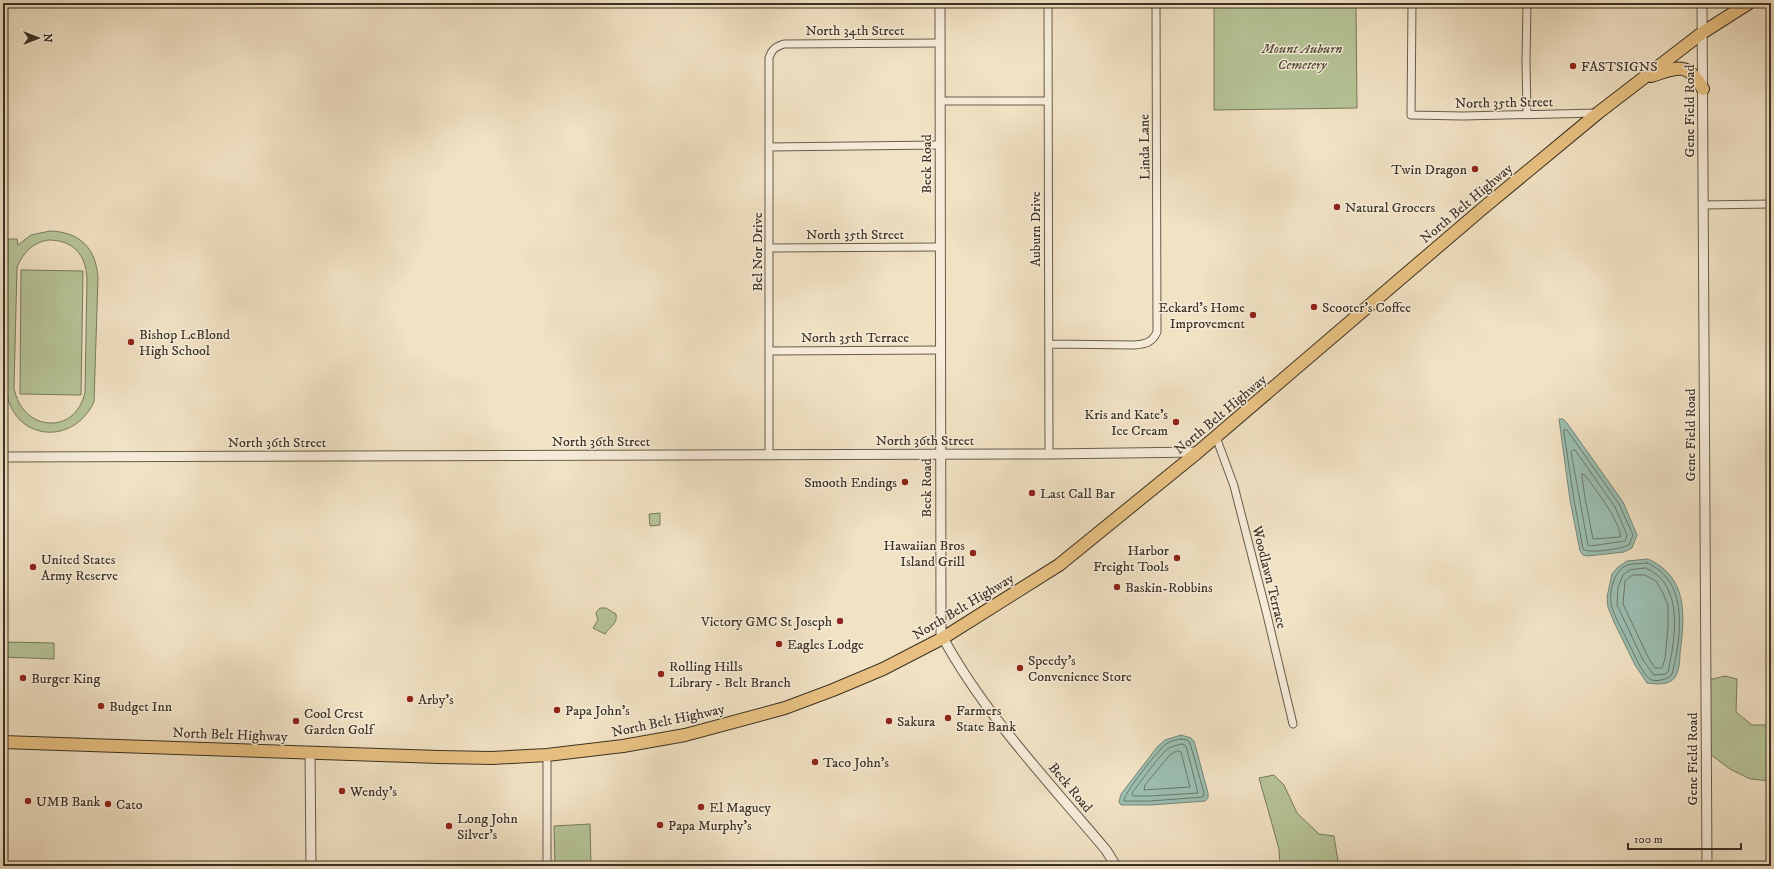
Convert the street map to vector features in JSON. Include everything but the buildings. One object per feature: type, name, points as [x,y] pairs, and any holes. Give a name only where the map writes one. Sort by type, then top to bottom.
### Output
[{"type":"main road","name":"North Belt Highway","points":[[3,742],[492,758],[547,756],[634,744],[685,735],[745,719],[832,690],[883,669],[942,638],[1059,565],[1216,438],[1482,209],[1598,113],[1702,32],[1749,3]]},
{"type":"main road","points":[[1640,79],[1667,70],[1685,69],[1693,73],[1703,89]]},
{"type":"street","name":"Beck Road","points":[[940,3],[940,634],[963,673],[986,706],[1106,850],[1116,866]]},
{"type":"street","name":"Auburn Drive","points":[[1048,3],[1049,454]]},
{"type":"street","name":"Linda Lane","points":[[1049,344],[1135,346],[1148,343],[1154,338],[1157,332],[1156,3]]},
{"type":"street","name":"North 35th Street","points":[[1412,3],[1411,115],[1598,113]]},
{"type":"street","points":[[1527,3],[1527,114]]},
{"type":"street","name":"Gene Field Road","points":[[1702,3],[1706,866]]},
{"type":"street","name":"North 34th Street","points":[[772,50],[784,44],[940,43]]},
{"type":"street","name":"Bel Nor Drive","points":[[769,455],[769,58],[772,50]]},
{"type":"street","points":[[940,102],[1048,101]]},
{"type":"street","points":[[769,147],[940,145]]},
{"type":"street","points":[[1703,205],[1771,204]]},
{"type":"street","name":"North 35th Street","points":[[770,248],[940,247]]},
{"type":"street","name":"North 35th Terrace","points":[[770,351],[940,350]]},
{"type":"street","name":"Woodlawn Terrace","points":[[1216,438],[1234,486],[1262,595],[1292,724]]},
{"type":"street","name":"North 36th Street","points":[[3,457],[1049,454],[1198,452]]},
{"type":"street","points":[[310,752],[311,866]]},
{"type":"street","points":[[547,756],[547,866]]},
{"type":"green space","name":"Mount Auburn Cemetery","points":[[1214,3],[1356,3],[1357,108],[1214,110]]},
{"type":"green space","points":[[50,231],[61,232],[78,238],[90,250],[97,267],[98,278],[94,402],[84,417],[72,427],[58,431],[44,432],[30,427],[19,419],[10,405],[6,388],[8,239],[17,239],[18,245],[31,235]],"holes":[[[48,240],[57,241],[71,246],[76,250],[81,256],[86,270],[85,392],[80,406],[71,416],[61,422],[49,423],[38,420],[27,413],[19,403],[14,388],[17,267],[29,249],[37,243]]]},
{"type":"green space","points":[[21,270],[83,271],[81,395],[20,394]]},
{"type":"green space","points":[[660,513],[660,525],[650,526],[649,514]]},
{"type":"green space","points":[[600,608],[606,608],[616,614],[616,620],[605,634],[593,628],[598,620],[596,613]]},
{"type":"green space","points":[[3,642],[54,643],[54,659],[3,657]]},
{"type":"green space","points":[[1725,676],[1737,679],[1736,712],[1752,725],[1771,725],[1771,781],[1750,779],[1730,769],[1710,754],[1709,680]]},
{"type":"green space","points":[[1274,775],[1284,785],[1297,813],[1319,834],[1334,836],[1338,861],[1346,866],[1280,866],[1279,849],[1259,778]]},
{"type":"green space","points":[[590,824],[591,866],[555,866],[554,826]]},
{"type":"water","points":[[1559,419],[1563,419],[1567,423],[1623,502],[1637,535],[1632,548],[1624,552],[1588,556],[1583,555],[1580,551],[1570,500]]},
{"type":"water","points":[[1648,559],[1661,567],[1671,576],[1681,598],[1683,611],[1680,660],[1676,676],[1674,679],[1663,684],[1647,683],[1635,665],[1608,607],[1607,597],[1612,574],[1617,568],[1627,561]]},
{"type":"water","points":[[1181,735],[1191,738],[1194,741],[1208,798],[1205,801],[1151,805],[1121,805],[1119,802],[1121,794],[1158,746],[1165,740]]},
{"type":"place","name":"FASTSIGNS","points":[[1573,66]]},
{"type":"place","name":"Twin Dragon","points":[[1475,169]]},
{"type":"place","name":"Natural Grocers","points":[[1337,207]]},
{"type":"place","name":"Scooter's Coffee","points":[[1314,307]]},
{"type":"place","name":"Eckard's Home Improvement","points":[[1253,315]]},
{"type":"place","name":"Bishop LeBlond High School","points":[[131,342]]},
{"type":"place","name":"Kris and Kate's Ice Cream","points":[[1176,422]]},
{"type":"place","name":"Smooth Endings","points":[[905,482]]},
{"type":"place","name":"Last Call Bar","points":[[1032,493]]},
{"type":"place","name":"Hawaiian Bros Island Grill","points":[[973,553]]},
{"type":"place","name":"Harbor Freight Tools","points":[[1177,558]]},
{"type":"place","name":"United States Army Reserve","points":[[33,567]]},
{"type":"place","name":"Baskin-Robbins","points":[[1117,587]]},
{"type":"place","name":"Victory GMC St Joseph","points":[[840,621]]},
{"type":"place","name":"Eagles Lodge","points":[[779,644]]},
{"type":"place","name":"Speedy's Convenience Store","points":[[1020,668]]},
{"type":"place","name":"Rolling Hills Library - Belt Branch","points":[[661,674]]},
{"type":"place","name":"Burger King","points":[[23,678]]},
{"type":"place","name":"Arby's","points":[[410,699]]},
{"type":"place","name":"Budget Inn","points":[[101,706]]},
{"type":"place","name":"Papa John's","points":[[557,710]]},
{"type":"place","name":"Farmers State Bank","points":[[948,718]]},
{"type":"place","name":"Cool Crest Garden Golf","points":[[296,721]]},
{"type":"place","name":"Sakura","points":[[889,721]]},
{"type":"place","name":"Taco John's","points":[[815,762]]},
{"type":"place","name":"Wendy's","points":[[342,791]]},
{"type":"place","name":"UMB Bank","points":[[28,801]]},
{"type":"place","name":"Cato","points":[[108,804]]},
{"type":"place","name":"El Maguey","points":[[701,807]]},
{"type":"place","name":"Papa Murphy's","points":[[660,825]]},
{"type":"place","name":"Long John Silver's","points":[[449,826]]}]
